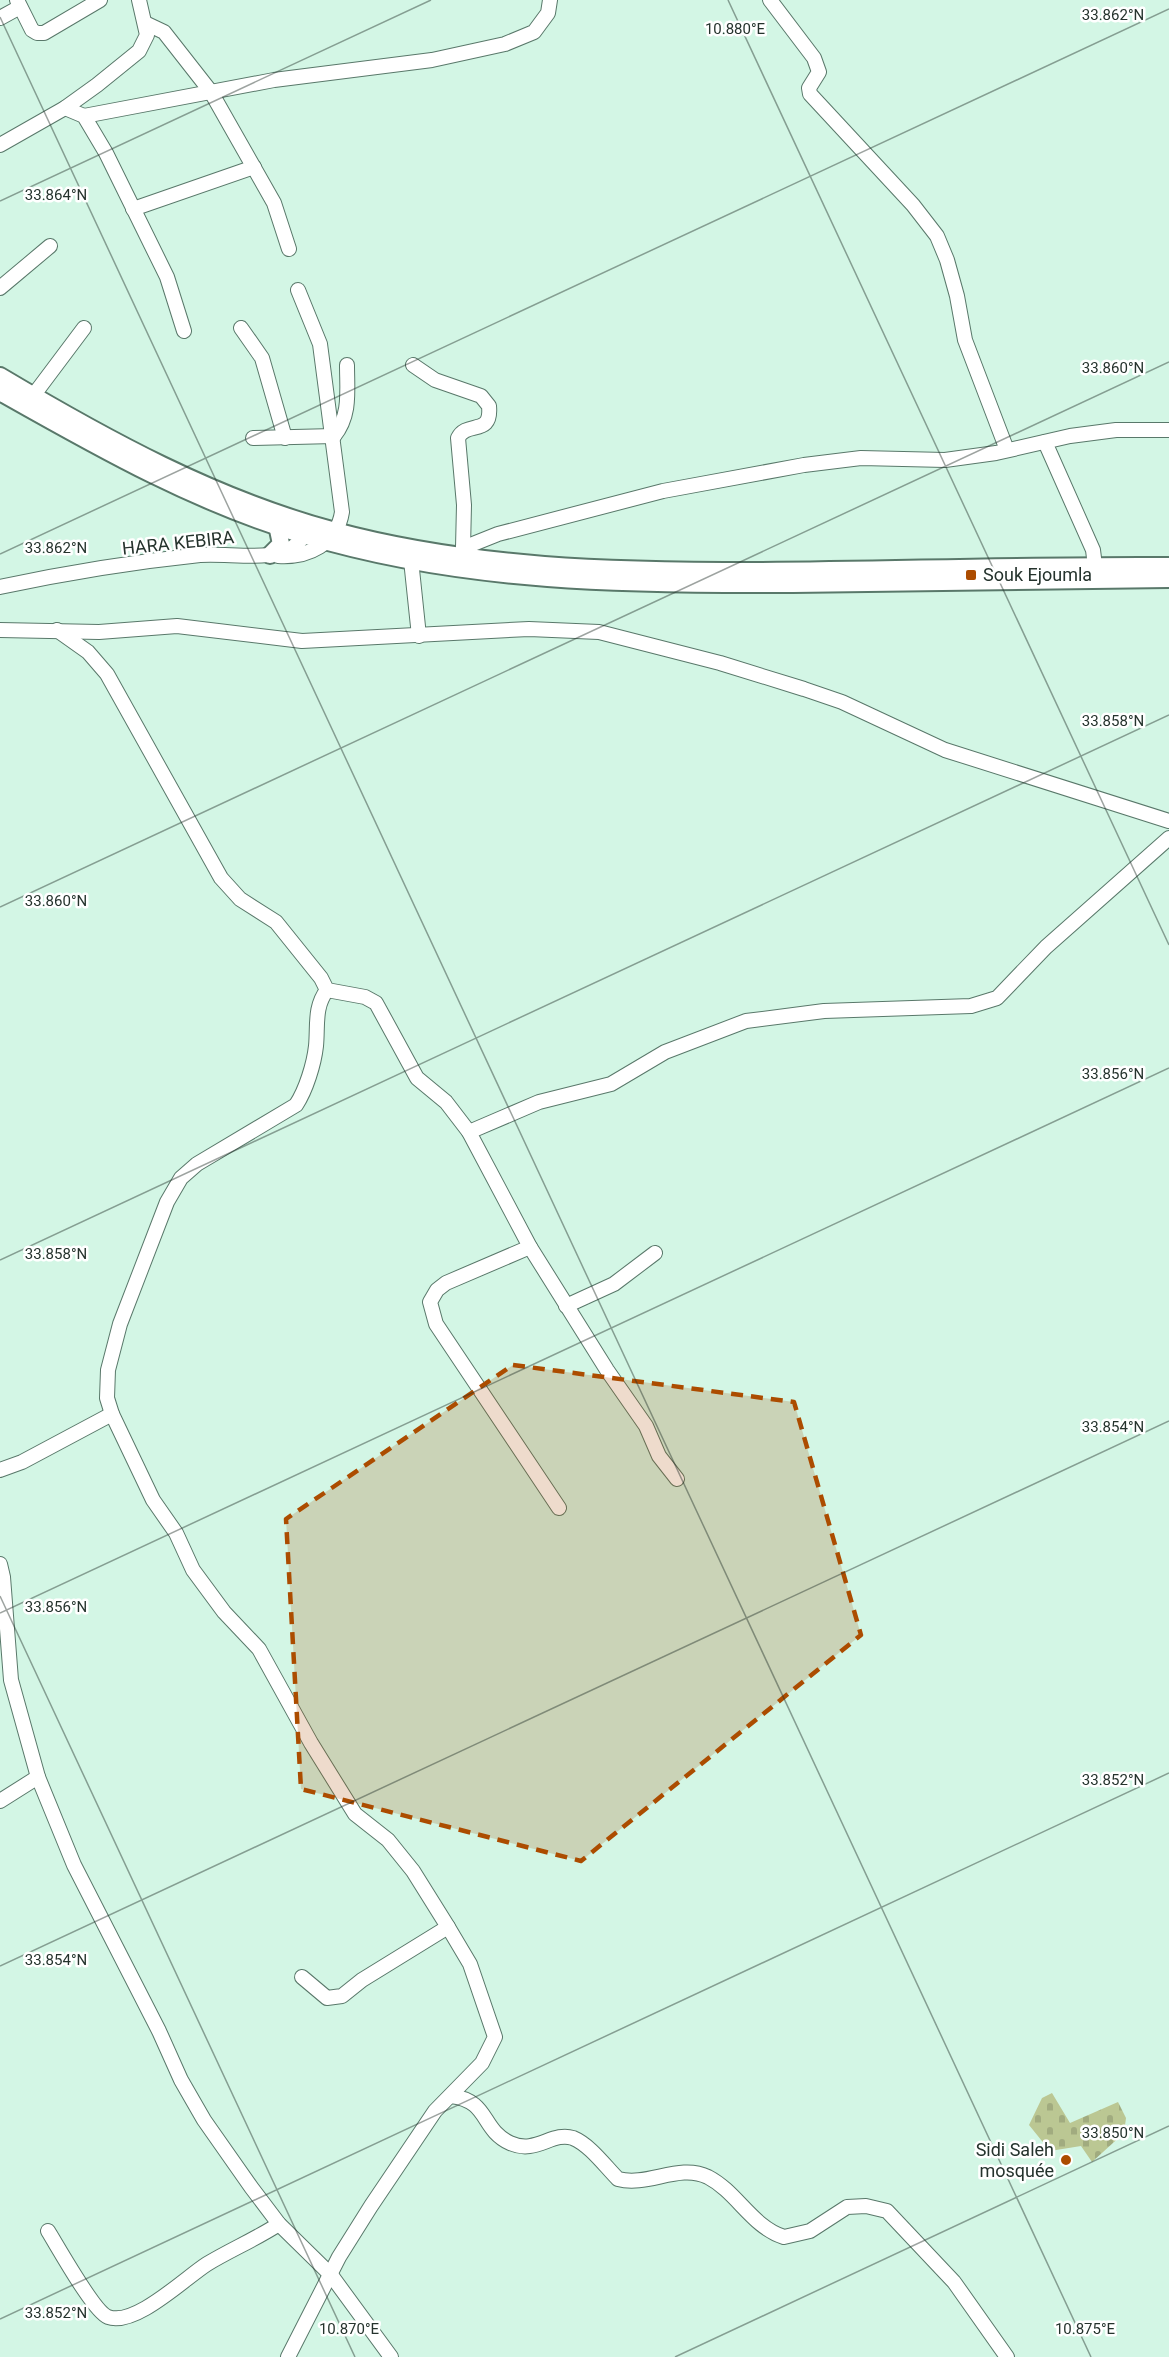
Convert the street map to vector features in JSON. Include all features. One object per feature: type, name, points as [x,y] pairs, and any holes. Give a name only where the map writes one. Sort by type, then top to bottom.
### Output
[{"type":"main road","points":[[0,376],[168,476],[307,529],[411,560],[463,558]]},
{"type":"main road","points":[[0,392],[168,476],[277,525],[307,529]]},
{"type":"main road","points":[[270,555],[281,544],[277,525]]},
{"type":"main road","points":[[332,536],[463,558],[568,581],[1096,572],[1169,566]]},
{"type":"main road","points":[[1096,572],[1169,579]]},
{"type":"street","points":[[0,18],[19,4],[32,30],[44,33],[100,0]]},
{"type":"street","points":[[0,145],[65,108],[138,51],[146,40],[145,23],[139,0]]},
{"type":"street","points":[[65,108],[84,116],[274,80],[432,60],[505,44],[534,32],[548,13],[549,0]]},
{"type":"street","points":[[770,0],[814,58],[819,72],[809,88],[818,105],[913,205],[937,236],[955,287],[966,340],[1006,450]]},
{"type":"street","points":[[145,23],[164,32],[211,92],[274,203],[289,249]]},
{"type":"street","points":[[84,116],[106,153],[167,277],[184,331]]},
{"type":"street","points":[[133,208],[254,166]]},
{"type":"street","points":[[0,288],[50,246]]},
{"type":"street","points":[[270,555],[303,555],[332,536],[342,512],[334,436],[320,344],[298,290]]},
{"type":"street","points":[[33,396],[84,328]]},
{"type":"street","points":[[241,328],[254,343],[262,358],[285,438]]},
{"type":"street","points":[[254,438],[334,436],[343,425],[347,413],[347,365]]},
{"type":"street","points":[[413,365],[435,380],[481,396],[489,406],[489,420],[485,424],[464,431],[458,438],[464,505],[463,558]]},
{"type":"street","points":[[463,558],[498,534],[700,483],[861,458],[907,461],[945,460],[1116,430],[1169,430]]},
{"type":"street","points":[[1045,442],[1093,550],[1096,572]]},
{"type":"street","name":"HARA KEBIRA","points":[[0,587],[61,575],[201,555],[270,555],[286,552],[307,529]]},
{"type":"street","points":[[411,560],[419,636]]},
{"type":"street","points":[[0,630],[99,632],[177,626],[302,641],[561,629],[599,632],[653,645],[832,699],[945,750],[1169,820]]},
{"type":"street","points":[[57,630],[88,652],[107,674],[230,891],[276,922],[321,978],[327,990]]},
{"type":"street","points":[[469,1132],[538,1102],[611,1084],[665,1052],[746,1021],[824,1011],[971,1006],[997,998],[1062,931],[1169,838]]},
{"type":"street","points":[[327,990],[365,997],[376,1003],[417,1078],[446,1102],[469,1132],[530,1247],[566,1306],[646,1425],[659,1456],[677,1479]]},
{"type":"street","points":[[288,2357],[331,2275],[371,2206],[435,2111],[482,2063],[495,2037],[470,1964],[413,1871],[388,1840],[355,1814],[311,1743],[259,1649],[224,1612],[193,1570],[177,1533],[153,1500],[112,1414],[106,1388],[110,1359],[132,1290],[167,1202],[181,1178],[197,1164],[296,1105],[302,1097],[315,1054],[317,1011],[327,990]]},
{"type":"street","points":[[530,1247],[446,1283],[437,1290],[430,1302],[436,1324],[560,1508]]},
{"type":"street","points":[[566,1306],[614,1284],[655,1253]]},
{"type":"street","points":[[0,1470],[22,1462],[112,1414]]},
{"type":"street","points":[[0,1564],[11,1680],[38,1777],[74,1865],[190,2098],[279,2224],[331,2275],[391,2357]]},
{"type":"street","points":[[0,1801],[38,1777]]},
{"type":"street","points":[[302,1977],[327,1998],[342,1996],[362,1980],[448,1927]]},
{"type":"street","points":[[451,2096],[474,2103],[496,2133],[512,2144],[529,2148],[561,2137],[579,2141],[618,2179],[646,2181],[682,2173],[696,2173],[709,2177],[763,2226],[784,2237],[810,2231],[847,2207],[866,2206],[887,2211],[954,2282],[1007,2357]]},
{"type":"street","points":[[48,2232],[96,2306],[106,2317],[116,2319],[143,2309],[208,2263],[279,2224]]},
{"type":"highlighted area","points":[[513,1365],[794,1402],[861,1635],[581,1861],[301,1789],[286,1519]]},
{"type":"green space","points":[[1052,2093],[1070,2123],[1118,2102],[1126,2118],[1124,2133],[1092,2162],[1081,2146],[1050,2151],[1029,2125],[1042,2098]]},
{"type":"place","name":"Souk Ejoumla","points":[[971,575]]},
{"type":"place","name":"Sidi Saleh mosquée","points":[[1066,2160]]}]
